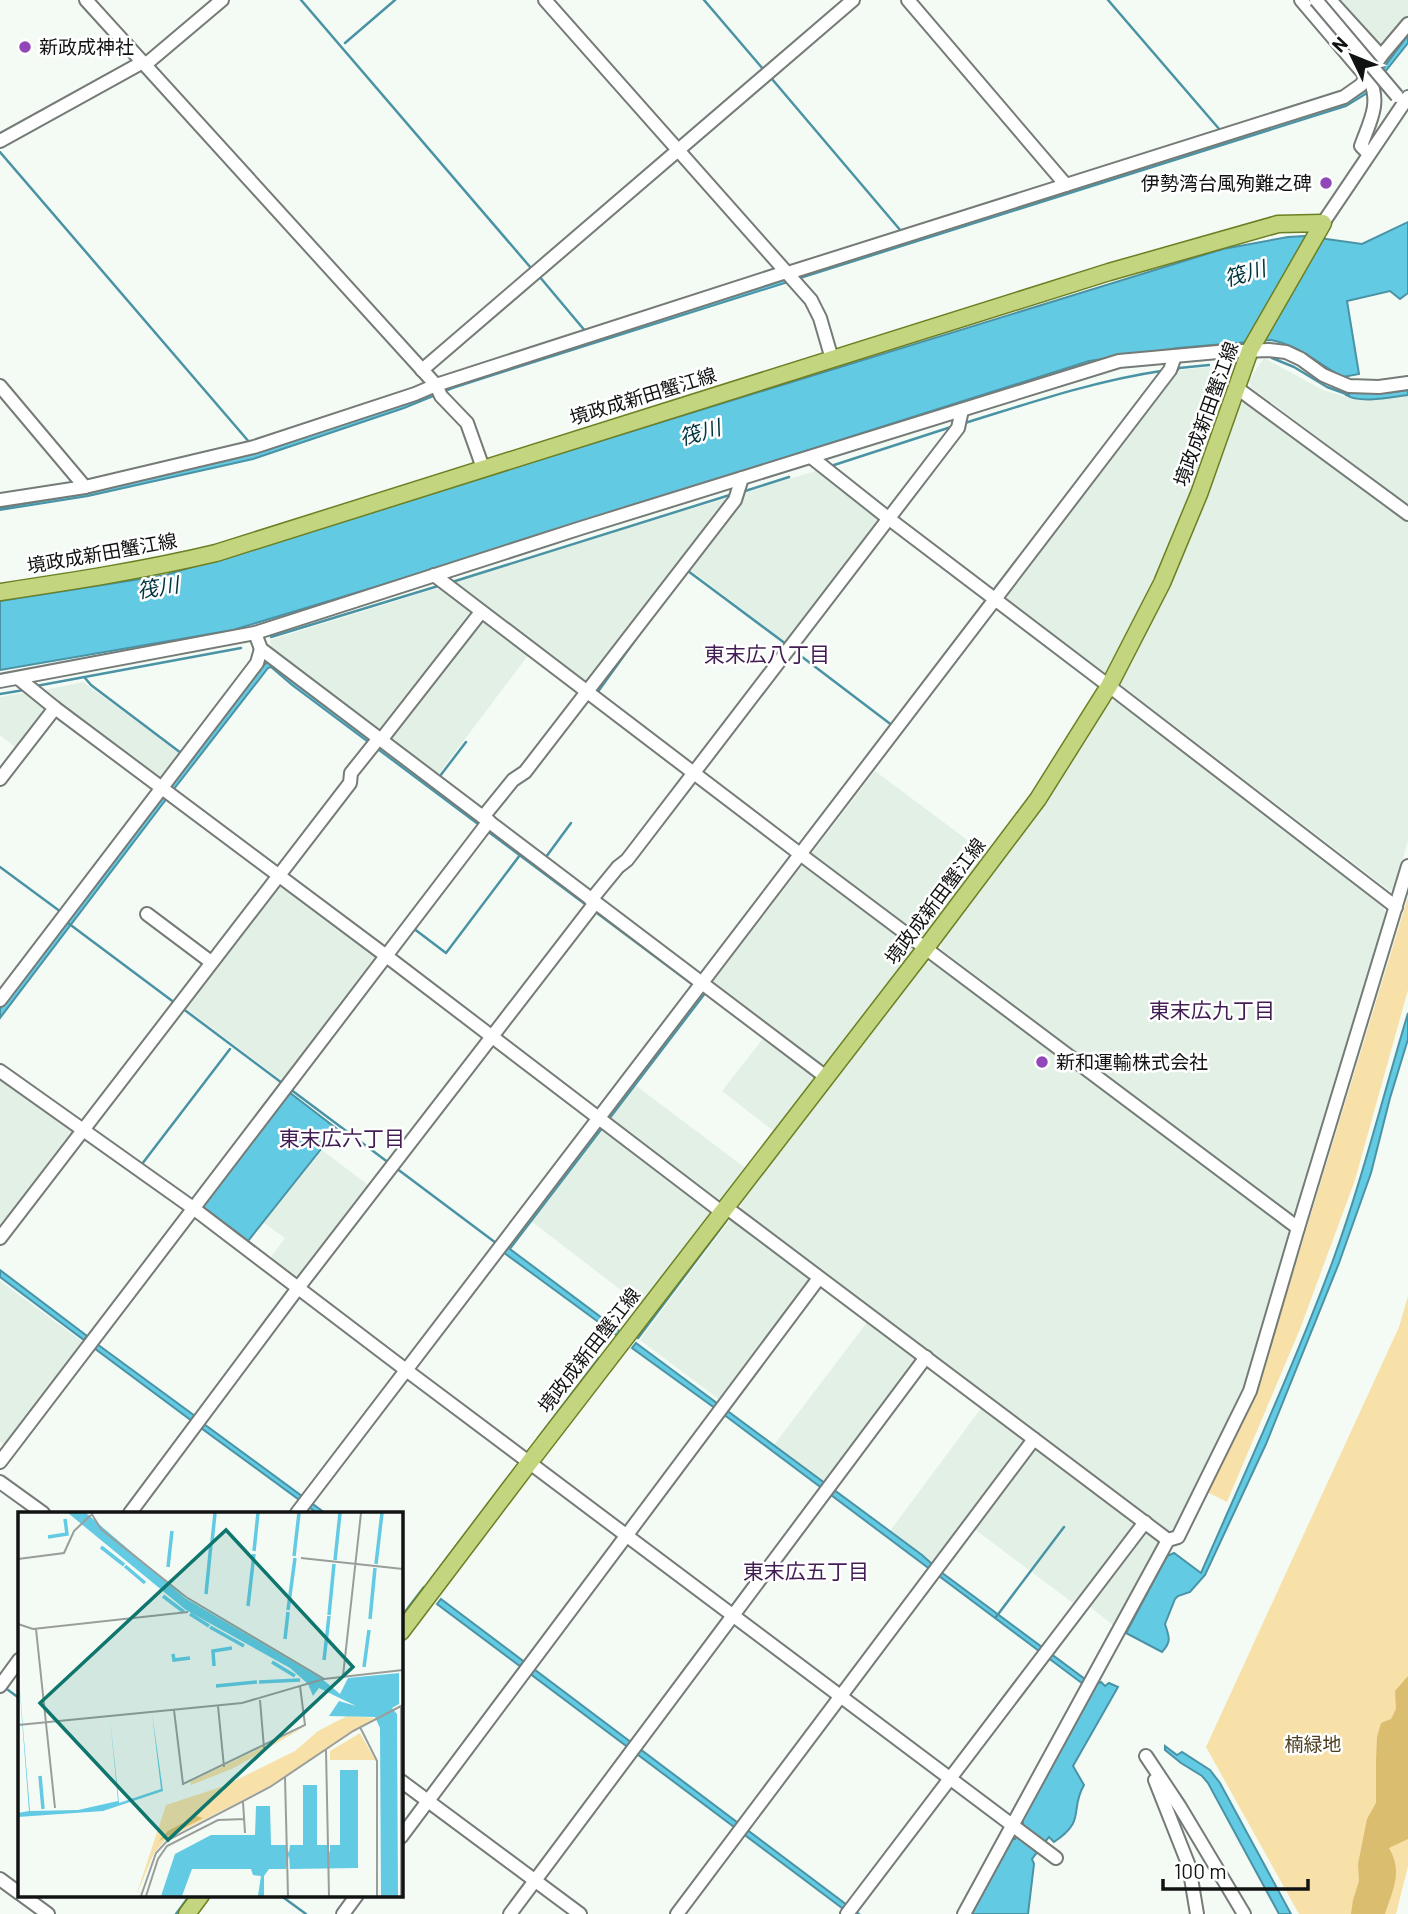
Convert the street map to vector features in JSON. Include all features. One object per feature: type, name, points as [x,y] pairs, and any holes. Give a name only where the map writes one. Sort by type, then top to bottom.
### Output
[{"type":"main road","name":"境政成新田蟹江線","points":[[0,592],[133,571],[216,553],[1109,272],[1278,224],[1321,228],[1250,350],[1199,494],[1162,583],[1108,685],[1038,799],[402,1631]]},
{"type":"main road","points":[[187,1914],[200,1896]]},
{"type":"street","points":[[86,0],[467,423],[483,468]]},
{"type":"street","points":[[0,141],[144,64],[222,0]]},
{"type":"street","points":[[545,0],[811,300],[820,318],[832,359]]},
{"type":"street","points":[[422,370],[853,0]]},
{"type":"street","points":[[908,0],[1066,185]]},
{"type":"street","points":[[1301,0],[1370,83],[1376,99],[1362,146],[1369,154]]},
{"type":"street","points":[[1316,0],[1403,99],[1321,228]]},
{"type":"street","points":[[1330,0],[1381,56]]},
{"type":"street","points":[[0,500],[85,487],[254,447],[415,394],[438,391],[1066,185],[1328,103],[1370,83],[1381,56],[1408,24]]},
{"type":"street","points":[[0,681],[255,634],[434,575],[1119,361],[1250,350],[1286,352],[1323,375],[1349,386],[1379,387],[1408,383]]},
{"type":"street","points":[[302,1506],[602,1120],[702,982],[1170,370],[1175,356]]},
{"type":"street","points":[[0,386],[85,487]]},
{"type":"street","points":[[1237,387],[1408,514]]},
{"type":"street","points":[[131,1512],[298,1288],[492,1038],[618,867],[627,860],[958,428],[962,410]]},
{"type":"street","points":[[811,457],[1396,907]]},
{"type":"street","points":[[0,1462],[485,823],[513,780],[525,772],[734,500],[742,478]]},
{"type":"street","points":[[434,575],[1298,1228]]},
{"type":"street","points":[[0,1238],[350,783],[351,773],[481,612]]},
{"type":"street","points":[[255,634],[261,649],[377,741],[826,1077]]},
{"type":"street","points":[[0,999],[166,791],[257,663],[261,649]]},
{"type":"street","points":[[18,678],[492,1038],[926,1357],[1168,1540]]},
{"type":"street","points":[[0,779],[55,708]]},
{"type":"street","points":[[964,1914],[1014,1828],[1168,1540],[1178,1537],[1250,1391],[1408,866]]},
{"type":"street","points":[[147,914],[211,962]]},
{"type":"street","points":[[0,1071],[192,1208],[1052,1856]]},
{"type":"street","points":[[402,1836],[819,1278]]},
{"type":"street","points":[[510,1914],[926,1357]]},
{"type":"street","points":[[677,1914],[1034,1439]]},
{"type":"street","points":[[0,1482],[42,1512]]},
{"type":"street","points":[[849,1912],[1145,1522]]},
{"type":"street","points":[[0,1686],[18,1661]]},
{"type":"street","points":[[1197,1914],[1189,1866],[1146,1756],[1244,1914]]},
{"type":"street","points":[[402,1782],[580,1914]]},
{"type":"street","points":[[0,1879],[18,1889]]},
{"type":"street","points":[[26,1896],[48,1914]]},
{"type":"street","points":[[343,1914],[356,1896]]},
{"type":"shaded area","points":[[1336,0],[1408,0],[1408,17],[1384,45],[1373,43]]},
{"type":"shaded area","points":[[1264,358],[1323,390],[1350,398],[1408,394],[1408,505],[1251,387],[1249,380]]},
{"type":"shaded area","points":[[1217,366],[1227,381],[1190,491],[1153,580],[1103,677],[1003,602],[1180,370]]},
{"type":"shaded area","points":[[1247,402],[1408,522],[1408,841],[1394,889],[1390,891],[1121,685],[1169,588],[1207,497],[1240,404]]},
{"type":"shaded area","points":[[819,470],[881,518],[787,643],[689,569],[742,493]]},
{"type":"shaded area","points":[[731,497],[587,684],[450,583],[633,526]]},
{"type":"shaded area","points":[[441,587],[475,612],[381,733],[271,647],[270,640]]},
{"type":"shaded area","points":[[484,619],[529,654],[438,775],[389,739],[479,620]]},
{"type":"shaded area","points":[[83,682],[181,754],[160,782],[39,691]]},
{"type":"shaded area","points":[[28,692],[48,708],[19,750],[0,735],[0,697]]},
{"type":"shaded area","points":[[1117,701],[1382,905],[1387,916],[1296,1212],[1291,1214],[942,950],[941,942],[1045,805],[1109,702]]},
{"type":"shaded area","points":[[875,771],[986,854],[920,940],[809,857]]},
{"type":"shaded area","points":[[805,862],[916,946],[820,1068],[711,984]]},
{"type":"shaded area","points":[[281,882],[379,955],[284,1082],[183,1006]]},
{"type":"shaded area","points":[[931,962],[1286,1228],[1290,1237],[1243,1391],[1174,1529],[1168,1531],[741,1210],[741,1202],[923,964]]},
{"type":"shaded area","points":[[765,1036],[820,1077],[776,1133],[722,1091]]},
{"type":"shaded area","points":[[0,1078],[75,1132],[0,1233]]},
{"type":"shaded area","points":[[635,1085],[748,1170],[723,1202],[718,1203],[608,1120]]},
{"type":"shaded area","points":[[603,1127],[714,1213],[643,1307],[531,1221]]},
{"type":"shaded area","points":[[322,1150],[372,1188],[297,1281],[268,1261],[285,1238],[264,1223]]},
{"type":"shaded area","points":[[731,1218],[811,1279],[721,1401],[640,1340]]},
{"type":"shaded area","points":[[0,1281],[84,1343],[6,1446],[0,1441]]},
{"type":"shaded area","points":[[868,1321],[920,1361],[827,1484],[774,1445]]},
{"type":"shaded area","points":[[982,1407],[1025,1439],[1026,1443],[934,1566],[890,1531]]},
{"type":"shaded area","points":[[1036,1447],[1136,1523],[1137,1527],[1077,1606],[973,1528]]},
{"type":"shaded area","points":[[1144,1529],[1161,1541],[1117,1628],[1086,1604]]},
{"type":"shaded area","points":[[1408,1676],[1408,1839],[1389,1848],[1396,1873],[1385,1914],[1351,1914],[1359,1881],[1358,1864],[1367,1819],[1376,1803],[1377,1737],[1381,1723],[1391,1719],[1396,1709],[1395,1691]]},
{"type":"green space","points":[[1408,897],[1408,990],[1355,1180],[1300,1329],[1227,1502],[1207,1492],[1255,1397]]},
{"type":"green space","name":"楠緑地","points":[[1408,1296],[1408,1866],[1396,1914],[1299,1914],[1206,1747],[1399,1327]]},
{"type":"water","points":[[1408,35],[1408,43],[1369,92],[1346,106],[453,388],[404,408],[253,459],[88,496],[0,510],[88,493],[267,450],[506,368],[1322,110],[1360,94]]},
{"type":"water","name":"筏川","points":[[1408,222],[1408,293],[1400,299],[1390,291],[1347,301],[1359,374],[1343,377],[1299,350],[1271,340],[1178,348],[1089,361],[425,572],[233,630],[0,670],[0,601],[166,575],[1223,249],[1305,236],[1362,244]]},
{"type":"water","points":[[1408,390],[1408,395],[1376,399],[1359,399],[1346,395],[1350,392],[1387,393]]},
{"type":"water","points":[[269,661],[697,983],[694,986],[271,667],[174,789],[0,1018],[0,1009],[260,668]]},
{"type":"water","points":[[702,991],[707,991],[510,1249],[622,1333],[616,1335],[503,1252]]},
{"type":"water","points":[[1408,1013],[1408,1039],[1371,1173],[1339,1263],[1266,1444],[1205,1575],[1190,1592],[1175,1599],[1165,1624],[1168,1642],[1162,1652],[1126,1633],[1167,1556],[1174,1553],[1201,1573],[1285,1380],[1332,1263],[1363,1170]]},
{"type":"water","points":[[289,1092],[337,1129],[248,1241],[202,1206]]},
{"type":"water","points":[[0,1270],[87,1336],[84,1340],[0,1277]]},
{"type":"water","points":[[636,1343],[1093,1685],[1101,1682],[1105,1686],[1109,1683],[1118,1687],[1073,1766],[1084,1785],[1074,1821],[1054,1842],[1049,1837],[1032,1859],[1034,1864],[1028,1914],[970,1914],[1011,1839],[1015,1839],[1023,1828],[1023,1816],[1092,1693],[1091,1690],[632,1348]]},
{"type":"water","points":[[97,1344],[195,1416],[192,1421],[94,1348]]},
{"type":"water","points":[[204,1424],[324,1512],[316,1512],[201,1428]]},
{"type":"water","points":[[441,1599],[859,1914],[850,1914],[437,1604]]},
{"type":"water","points":[[1165,1746],[1177,1755],[1182,1752],[1210,1770],[1220,1783],[1291,1914],[1279,1914],[1208,1783],[1165,1750]]},
{"type":"waterway","points":[[301,0],[531,268]]},
{"type":"waterway","points":[[345,43],[395,0]]},
{"type":"waterway","points":[[704,0],[763,69]]},
{"type":"waterway","points":[[1108,0],[1220,130]]},
{"type":"waterway","points":[[772,79],[901,231]]},
{"type":"waterway","points":[[0,152],[250,443]]},
{"type":"waterway","points":[[539,276],[586,332]]},
{"type":"waterway","points":[[1272,358],[1294,367],[1327,387],[1349,395]]},
{"type":"waterway","points":[[1130,432],[1179,368],[1209,365]]},
{"type":"waterway","points":[[965,423],[1038,400],[1161,371]]},
{"type":"waterway","points":[[831,466],[951,427]]},
{"type":"waterway","points":[[745,491],[789,477]]},
{"type":"waterway","points":[[452,582],[733,494]]},
{"type":"waterway","points":[[688,571],[786,644]]},
{"type":"waterway","points":[[271,637],[438,586]]},
{"type":"waterway","points":[[597,693],[646,625]]},
{"type":"waterway","points":[[36,686],[241,648]]},
{"type":"waterway","points":[[793,650],[893,726]]},
{"type":"waterway","points":[[85,678],[181,753]]},
{"type":"waterway","points":[[0,694],[24,690]]},
{"type":"waterway","points":[[440,776],[466,742]]},
{"type":"waterway","points":[[546,857],[571,823]]},
{"type":"waterway","points":[[413,928],[446,953],[520,855]]},
{"type":"waterway","points":[[0,867],[61,912]]},
{"type":"waterway","points":[[68,923],[175,1003]]},
{"type":"waterway","points":[[182,1008],[282,1083]]},
{"type":"waterway","points":[[142,1164],[230,1049]]},
{"type":"waterway","points":[[290,1089],[389,1163]]},
{"type":"waterway","points":[[396,1168],[496,1243]]},
{"type":"waterway","points":[[638,1338],[726,1221]]},
{"type":"waterway","points":[[538,1438],[599,1358]]},
{"type":"waterway","points":[[431,1579],[506,1480]]},
{"type":"waterway","points":[[996,1617],[1064,1527]]},
{"type":"waterway","points":[[402,1616],[424,1587]]},
{"type":"waterway","points":[[4,1687],[18,1697]]},
{"type":"waterway","points":[[176,1914],[189,1896]]},
{"type":"waterway","points":[[281,1896],[306,1914]]},
{"type":"place","name":"新政成神社","points":[[25,47]]},
{"type":"place","name":"伊勢湾台風殉難之碑","points":[[1326,183]]},
{"type":"place","name":"新和運輸株式会社","points":[[1042,1062]]},
{"type":"district","name":"東末広八丁目","points":[[767,655]]},
{"type":"district","name":"東末広九丁目","points":[[1212,1011]]},
{"type":"district","name":"東末広六丁目","points":[[342,1139]]},
{"type":"district","name":"東末広五丁目","points":[[806,1572]]}]
